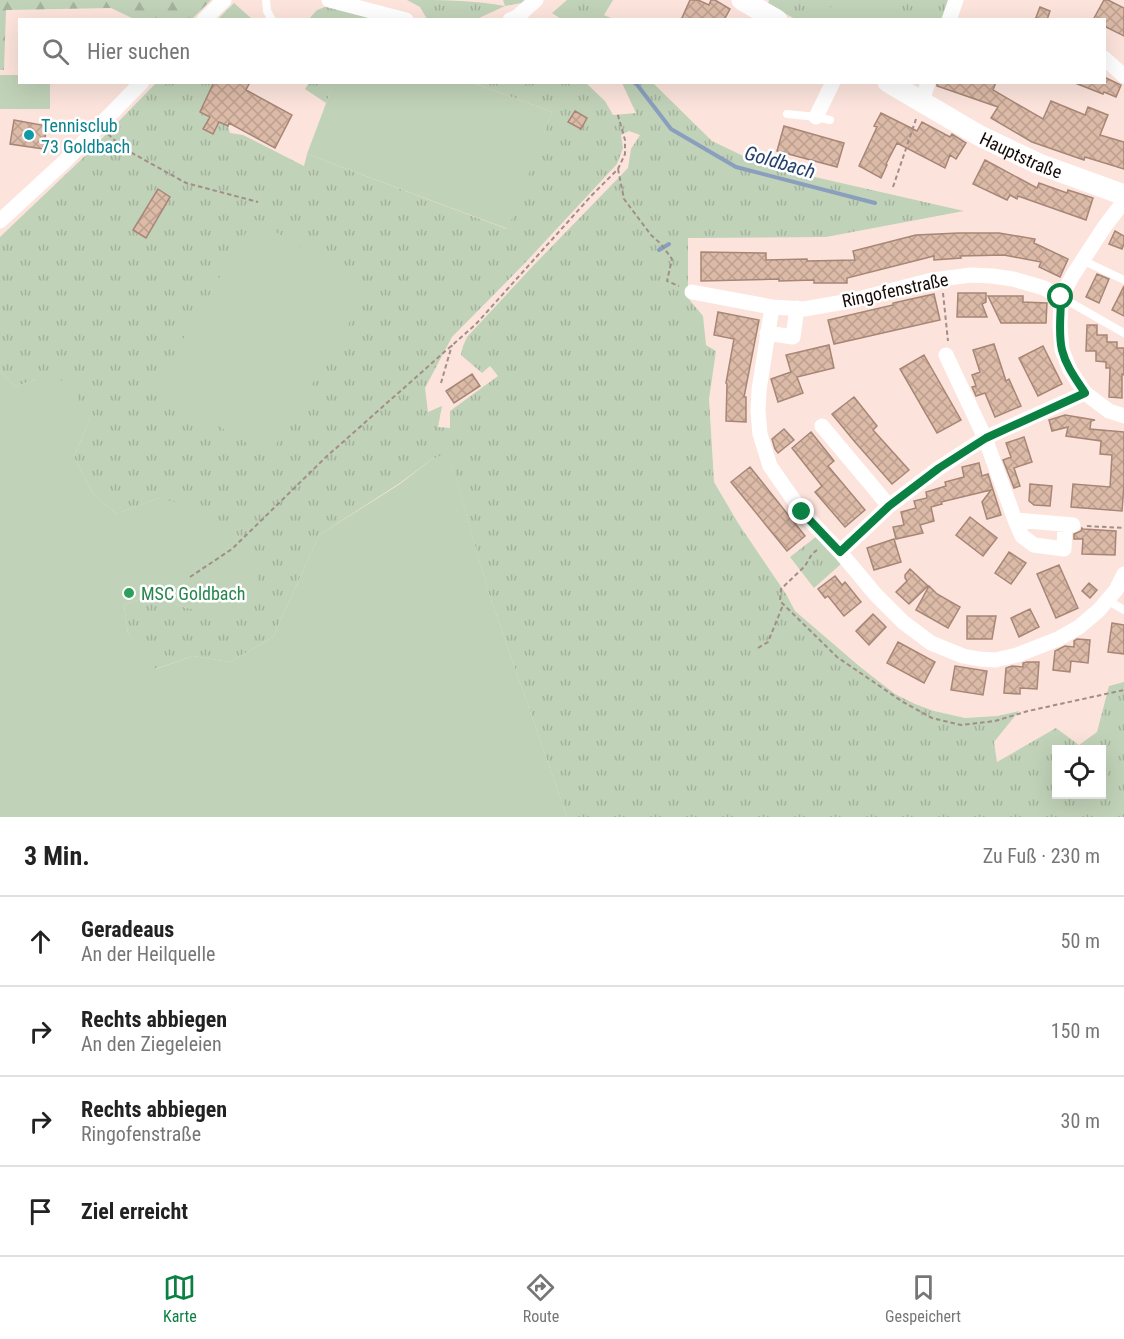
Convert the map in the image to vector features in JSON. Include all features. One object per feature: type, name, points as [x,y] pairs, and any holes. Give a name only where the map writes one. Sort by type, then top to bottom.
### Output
[{"type":"street","points":[[206,18],[224,0]]},
{"type":"street","points":[[329,0],[398,18]]},
{"type":"street","points":[[515,18],[536,0]]},
{"type":"street","points":[[950,18],[956,0]]},
{"type":"street","points":[[749,2],[774,18]]},
{"type":"street","points":[[1106,60],[1124,76]]},
{"type":"street","points":[[0,221],[65,161],[140,84]]},
{"type":"street","points":[[823,118],[832,84]]},
{"type":"street","name":"Hauptstraße","points":[[895,84],[925,92],[980,136],[1039,164],[1124,195]]},
{"type":"street","points":[[1124,201],[1072,275],[1061,297],[1060,325],[1062,350],[1070,370],[1085,393],[1110,411],[1124,416]]},
{"type":"street","name":"Ringofenstraße","points":[[692,292],[772,307],[804,309],[850,301],[932,280],[971,275],[1013,279],[1044,288],[1061,297]]},
{"type":"street","points":[[772,307],[759,400],[760,434],[770,466],[802,512],[903,622],[931,643],[963,656],[995,660],[1017,655],[1058,639],[1079,627],[1099,610],[1116,590],[1124,574]]},
{"type":"street","points":[[767,333],[793,337],[797,308]]},
{"type":"street","points":[[946,354],[986,438],[1015,520],[1022,536],[1034,545],[1064,549],[1069,524],[1015,520]]},
{"type":"street","points":[[840,552],[889,506],[939,468],[986,438],[1085,393]]},
{"type":"street","points":[[822,426],[889,506]]},
{"type":"lane","points":[[266,0],[267,11],[271,18]]},
{"type":"lane","points":[[787,114],[823,118]]},
{"type":"lane","points":[[1082,260],[1124,279]]},
{"type":"lane","points":[[1061,297],[1124,333]]},
{"type":"lane","points":[[1107,600],[1124,610]]},
{"type":"path","points":[[893,188],[925,92]]},
{"type":"path","points":[[190,576],[232,549],[326,457],[476,324],[618,169],[624,154],[625,140],[617,112]]},
{"type":"path","points":[[99,126],[123,148],[186,183],[258,202]]},
{"type":"path","points":[[618,169],[624,199],[672,259],[667,281],[692,292]]},
{"type":"path","points":[[941,279],[948,345],[946,354]]},
{"type":"path","points":[[441,383],[452,345]]},
{"type":"path","points":[[1069,524],[1124,528]]},
{"type":"path","points":[[818,549],[805,566],[781,589],[780,601],[837,657],[903,702],[932,718],[961,725],[995,721],[1028,711],[1124,690]]},
{"type":"path","points":[[758,648],[768,642],[783,604]]},
{"type":"green space","points":[[0,0],[211,0],[193,18],[132,18],[111,8],[6,10],[4,70],[0,70]]},
{"type":"green space","points":[[407,0],[468,1],[505,6],[479,18],[426,18],[420,7]]},
{"type":"green space","points":[[503,0],[533,0],[531,1],[505,6]]},
{"type":"green space","points":[[567,0],[613,0],[604,15],[611,18],[560,18],[552,13]]},
{"type":"green space","points":[[769,0],[950,1],[944,18],[793,18],[768,4]]},
{"type":"green space","points":[[835,0],[881,0],[916,18],[825,18]]},
{"type":"green space","points":[[234,3],[251,18],[219,18]]},
{"type":"green space","points":[[330,5],[379,18],[310,18],[317,10]]},
{"type":"green space","points":[[0,75],[18,75],[18,84],[50,84],[50,109],[0,109]]},
{"type":"green space","points":[[155,84],[214,84],[200,111],[210,117],[204,129],[213,134],[219,122],[228,126],[230,133],[243,135],[304,166],[307,154],[507,229],[552,112],[476,84],[587,84],[605,101],[613,115],[636,113],[622,84],[654,84],[712,141],[762,165],[964,211],[826,237],[688,238],[688,298],[703,316],[706,345],[716,351],[709,399],[714,482],[795,611],[895,694],[934,711],[965,718],[998,716],[1019,711],[994,742],[997,762],[1056,728],[1079,745],[1097,732],[1109,686],[1124,682],[1124,817],[567,817],[488,591],[449,454],[432,459],[400,483],[319,535],[273,637],[230,662],[193,656],[155,669],[128,633],[124,605],[151,595],[186,608],[159,498],[116,514],[92,492],[74,457],[89,420],[37,379],[15,387],[0,371],[0,237],[86,155]],"holes":[[[629,131],[640,135],[631,149],[628,168],[467,337],[461,355],[482,373],[490,366],[498,376],[450,411],[450,428],[438,427],[442,406],[428,412],[425,388],[452,337],[617,164],[623,148],[621,135]]]},
{"type":"green space","points":[[308,84],[334,84],[326,103],[305,89]]},
{"type":"green space","points":[[333,84],[476,84],[552,112],[508,229],[307,154]]},
{"type":"green space","points":[[254,219],[370,288],[269,456],[154,388]]},
{"type":"green space","name":"MSC Goldbach","points":[[0,371],[15,387],[37,379],[69,381],[89,420],[74,457],[92,492],[116,514],[159,498],[183,504],[226,527],[253,560],[260,588],[249,621],[186,608],[151,595],[124,605],[128,633],[156,669],[193,656],[230,662],[273,637],[319,535],[400,484],[432,459],[449,453],[488,591],[567,817],[0,817]]},
{"type":"green space","points":[[817,536],[841,564],[814,588],[790,557]]},
{"type":"building","points":[[690,0],[698,0],[709,5],[711,0],[715,0],[730,9],[725,18],[682,18]]},
{"type":"building","points":[[1104,0],[1124,8],[1124,36],[1106,27],[1106,18],[1094,18]]},
{"type":"building","points":[[1040,7],[1050,11],[1048,18],[1036,18]]},
{"type":"building","points":[[1106,78],[1121,85],[1116,97],[1104,92],[1103,94],[1078,84],[1106,84]]},
{"type":"building","points":[[213,84],[249,84],[246,90],[292,115],[275,148],[229,123],[228,126],[219,122],[213,134],[203,129],[210,117],[200,112]]},
{"type":"building","points":[[937,84],[995,84],[993,90],[1043,119],[1051,101],[1085,115],[1088,107],[1108,115],[1100,135],[1124,142],[1124,169],[1085,157],[1084,160],[1032,142],[991,118],[998,107],[937,86]]},
{"type":"building","points":[[575,111],[587,118],[581,129],[568,122]]},
{"type":"building","points":[[881,113],[917,131],[922,122],[950,137],[952,134],[966,143],[956,159],[950,155],[945,168],[897,143],[881,178],[859,166]]},
{"type":"building","name":"Tennisclub 73 Goldbach","points":[[14,120],[47,126],[43,149],[10,144]]},
{"type":"building","points":[[784,126],[844,143],[837,167],[777,151]]},
{"type":"building","points":[[985,160],[1037,188],[1039,183],[1067,193],[1068,190],[1093,198],[1086,220],[1018,196],[1017,199],[1010,195],[1007,200],[973,184]]},
{"type":"building","points":[[158,189],[170,197],[146,238],[133,230]]},
{"type":"building","points":[[1115,231],[1124,236],[1122,249],[1109,244]]},
{"type":"building","points":[[999,233],[1035,239],[1034,243],[1068,259],[1060,277],[1039,267],[1041,262],[1004,255],[960,256],[961,258],[934,260],[934,256],[847,278],[847,283],[814,283],[814,280],[779,281],[779,279],[701,281],[701,252],[766,253],[766,260],[855,260],[853,251],[916,235]]},
{"type":"building","points":[[1097,274],[1109,279],[1099,303],[1086,297]]},
{"type":"building","points":[[1124,286],[1124,316],[1112,310]]},
{"type":"building","points":[[958,293],[986,293],[986,302],[982,304],[987,317],[957,317]]},
{"type":"building","points":[[934,294],[940,320],[834,344],[828,320]]},
{"type":"building","points":[[988,296],[1023,296],[1023,302],[1047,303],[1046,323],[1001,323]]},
{"type":"building","points":[[718,312],[759,320],[744,397],[746,397],[746,422],[726,421],[726,383],[734,339],[714,335]]},
{"type":"building","points":[[1087,325],[1097,325],[1097,335],[1107,335],[1107,342],[1117,342],[1117,348],[1124,348],[1122,398],[1109,397],[1110,368],[1106,368],[1106,362],[1096,361],[1096,351],[1086,351]]},
{"type":"building","points":[[994,344],[1006,381],[1009,379],[1021,406],[995,417],[985,393],[976,396],[972,387],[976,386],[972,375],[980,372],[973,350]]},
{"type":"building","points":[[829,345],[834,368],[797,377],[803,393],[778,402],[771,379],[791,372],[786,355]]},
{"type":"building","points":[[1043,346],[1062,384],[1038,396],[1019,358]]},
{"type":"building","points":[[924,355],[961,420],[937,433],[900,369]]},
{"type":"building","points":[[472,374],[480,386],[454,403],[446,391]]},
{"type":"building","points":[[854,397],[877,426],[873,430],[909,470],[892,484],[832,414]]},
{"type":"building","points":[[1065,415],[1095,420],[1091,421],[1090,429],[1124,432],[1122,511],[1071,507],[1073,484],[1110,487],[1112,455],[1100,454],[1101,441],[1066,436],[1068,427],[1052,431],[1049,420]]},
{"type":"building","points":[[784,429],[794,440],[778,453],[772,439]]},
{"type":"building","points":[[811,432],[834,461],[828,466],[865,510],[845,527],[815,492],[822,486],[792,448]]},
{"type":"building","points":[[1024,437],[1032,462],[1014,468],[1020,486],[1014,488],[1003,460],[1011,457],[1006,443]]},
{"type":"building","points":[[979,463],[982,476],[988,474],[1001,515],[987,519],[982,502],[991,490],[941,502],[942,504],[931,507],[934,521],[920,525],[923,533],[896,539],[893,527],[904,525],[901,512],[916,508],[914,501],[927,498],[926,492],[946,486],[945,482],[964,477],[962,467]]},
{"type":"building","points":[[750,467],[805,536],[787,551],[731,482]]},
{"type":"building","points":[[1030,484],[1052,486],[1050,506],[1034,505],[1029,501]]},
{"type":"building","points":[[970,517],[997,538],[983,556],[956,535]]},
{"type":"building","points":[[1082,528],[1116,531],[1115,555],[1082,554],[1083,539],[1074,539],[1074,534]]},
{"type":"building","points":[[894,539],[901,562],[874,570],[867,548]]},
{"type":"building","points":[[1009,552],[1026,563],[1011,584],[995,573]]},
{"type":"building","points":[[1059,565],[1078,608],[1056,618],[1037,574]]},
{"type":"building","points":[[910,569],[928,586],[909,604],[896,592],[907,581],[905,575]]},
{"type":"building","points":[[835,576],[842,585],[845,582],[861,602],[844,616],[828,596],[825,598],[818,589]]},
{"type":"building","points":[[1089,583],[1097,590],[1090,598],[1082,591]]},
{"type":"building","points":[[929,586],[937,594],[960,607],[948,628],[916,610]]},
{"type":"building","points":[[1030,609],[1039,627],[1019,637],[1011,618]]},
{"type":"building","points":[[873,614],[886,627],[869,645],[856,631]]},
{"type":"building","points":[[967,616],[996,616],[992,639],[967,639]]},
{"type":"building","points":[[1112,623],[1124,625],[1124,654],[1108,652]]},
{"type":"building","points":[[1077,639],[1090,640],[1088,663],[1071,661],[1070,672],[1053,670],[1055,651],[1065,646],[1074,647],[1074,641]]},
{"type":"building","points":[[898,642],[935,662],[924,683],[887,663]]},
{"type":"building","points":[[1039,662],[1037,689],[1020,688],[1020,694],[1004,693],[1006,668],[1023,667],[1023,663]]},
{"type":"building","points":[[955,666],[987,671],[983,695],[951,690]]},
{"type":"waterway","name":"Goldbach","points":[[637,84],[671,129],[736,167],[875,203]]},
{"type":"waterway","points":[[659,250],[669,244]]},
{"type":"place","name":"Tennisclub 73 Goldbach","points":[[29,135]]},
{"type":"place","name":"MSC Goldbach","points":[[129,593]]},
{"type":"route","points":[[802,512],[840,552],[889,506],[939,468],[986,438],[1085,393],[1070,370],[1062,350],[1061,297]]}]
